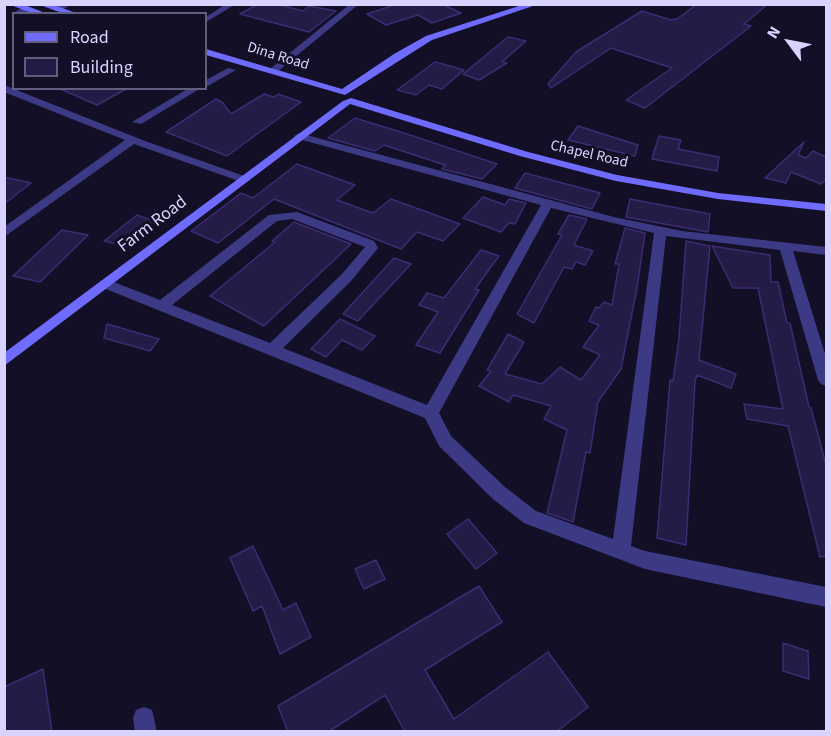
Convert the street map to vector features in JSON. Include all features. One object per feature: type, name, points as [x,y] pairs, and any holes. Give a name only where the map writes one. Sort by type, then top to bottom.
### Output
[{"type":"street","points":[[12,4],[37,12]]},
{"type":"street","points":[[41,4],[68,12]]},
{"type":"street","points":[[58,9],[67,4]]},
{"type":"street","points":[[207,19],[232,4]]},
{"type":"street","points":[[273,71],[355,4]]},
{"type":"street","name":"Farm Road","points":[[4,361],[323,118],[364,81],[397,56],[429,39],[535,4]]},
{"type":"street","points":[[19,12],[27,9]]},
{"type":"street","name":"Dina Road","points":[[207,52],[273,71],[345,97]]},
{"type":"street","name":"Dina Road","points":[[207,61],[231,70],[345,97]]},
{"type":"street","points":[[207,83],[231,70]]},
{"type":"street","points":[[4,88],[133,140],[243,179]]},
{"type":"street","points":[[137,122],[193,90]]},
{"type":"street","name":"Chapel Road","points":[[345,97],[621,169],[718,187],[826,198]]},
{"type":"street","name":"Chapel Road","points":[[345,97],[524,154],[616,178],[718,196],[826,208]]},
{"type":"street","points":[[299,136],[547,204],[660,231],[786,248],[826,251]]},
{"type":"street","points":[[4,232],[133,140]]},
{"type":"street","points":[[431,413],[547,204]]},
{"type":"street","points":[[162,306],[273,218],[293,215],[370,243],[372,248],[346,278],[272,350]]},
{"type":"street","points":[[4,218],[20,220]]},
{"type":"street","points":[[621,551],[660,231]]},
{"type":"street","points":[[786,248],[826,380]]},
{"type":"street","points":[[106,284],[431,413],[445,441],[499,493],[530,518],[645,560],[826,597]]},
{"type":"building","points":[[258,4],[276,4],[303,11],[309,6],[336,11],[309,32],[240,14]]},
{"type":"building","points":[[397,4],[442,4],[461,13],[432,23],[418,15],[386,25],[367,14]]},
{"type":"building","points":[[697,4],[768,4],[744,24],[751,26],[645,108],[626,100],[672,68],[611,48],[551,88],[548,84],[576,52],[642,11],[671,20],[677,19]]},
{"type":"building","points":[[508,37],[526,41],[502,62],[507,63],[479,80],[463,74]]},
{"type":"building","points":[[435,62],[464,70],[442,89],[429,85],[416,95],[397,90]]},
{"type":"building","points":[[63,90],[124,90],[97,105]]},
{"type":"building","points":[[264,94],[274,97],[278,94],[301,102],[227,156],[166,132],[216,99],[222,102],[231,114]]},
{"type":"building","points":[[355,118],[497,164],[482,179],[442,169],[445,165],[384,145],[375,151],[328,138]]},
{"type":"building","points":[[578,126],[638,145],[635,156],[568,140]]},
{"type":"building","points":[[659,136],[681,140],[678,149],[719,157],[717,171],[652,159]]},
{"type":"building","points":[[804,142],[798,155],[806,158],[813,151],[826,157],[826,179],[821,184],[791,172],[786,183],[765,178]]},
{"type":"building","points":[[297,164],[355,185],[337,200],[373,213],[391,199],[460,224],[443,241],[417,232],[401,249],[274,199],[218,243],[191,231],[241,193],[253,198]]},
{"type":"building","points":[[525,173],[600,193],[592,209],[515,188]]},
{"type":"building","points":[[4,177],[31,183],[4,204]]},
{"type":"building","points":[[483,197],[505,205],[509,199],[526,203],[515,224],[509,223],[501,232],[463,218]]},
{"type":"building","points":[[630,199],[710,214],[708,232],[626,217]]},
{"type":"building","points":[[137,215],[154,221],[128,247],[104,241]]},
{"type":"building","points":[[569,215],[587,219],[574,245],[593,251],[585,265],[576,262],[572,269],[564,267],[534,323],[517,314],[562,235],[558,234]]},
{"type":"building","points":[[294,222],[351,244],[264,326],[210,296],[275,242],[272,241]]},
{"type":"building","points":[[625,228],[645,233],[637,288],[621,369],[598,402],[590,453],[586,452],[573,522],[547,513],[567,430],[544,419],[551,406],[513,395],[509,402],[479,386],[491,371],[487,370],[508,334],[524,342],[505,374],[542,384],[560,367],[581,380],[600,355],[583,347],[599,325],[589,321],[596,307],[599,308],[604,302],[612,305],[619,264],[615,264]]},
{"type":"building","points":[[62,230],[88,235],[40,282],[13,276]]},
{"type":"building","points":[[686,241],[710,246],[699,360],[736,374],[731,388],[697,375],[695,381],[686,545],[657,538],[670,380],[673,381],[679,338]]},
{"type":"building","points":[[712,246],[770,255],[771,282],[778,282],[826,465],[826,556],[820,557],[788,426],[747,419],[744,404],[783,409],[758,288],[733,288]]},
{"type":"building","points":[[481,250],[499,256],[475,289],[479,290],[440,353],[416,345],[438,312],[419,305],[427,293],[444,298]]},
{"type":"building","points":[[394,258],[411,264],[358,321],[343,314]]},
{"type":"building","points":[[340,319],[375,336],[362,350],[342,340],[326,357],[311,349]]},
{"type":"building","points":[[107,324],[159,339],[150,351],[104,338]]},
{"type":"building","points":[[468,519],[497,553],[476,569],[447,534]]},
{"type":"building","points":[[253,546],[283,610],[296,603],[311,637],[280,654],[262,606],[253,611],[230,558]]},
{"type":"building","points":[[376,560],[385,579],[364,589],[355,569]]},
{"type":"building","points":[[479,586],[502,622],[425,670],[454,719],[548,652],[588,707],[556,732],[405,732],[385,695],[328,732],[288,732],[278,706]]},
{"type":"building","points":[[783,643],[808,651],[809,679],[783,671]]},
{"type":"building","points":[[43,669],[52,732],[4,732],[4,687]]}]
